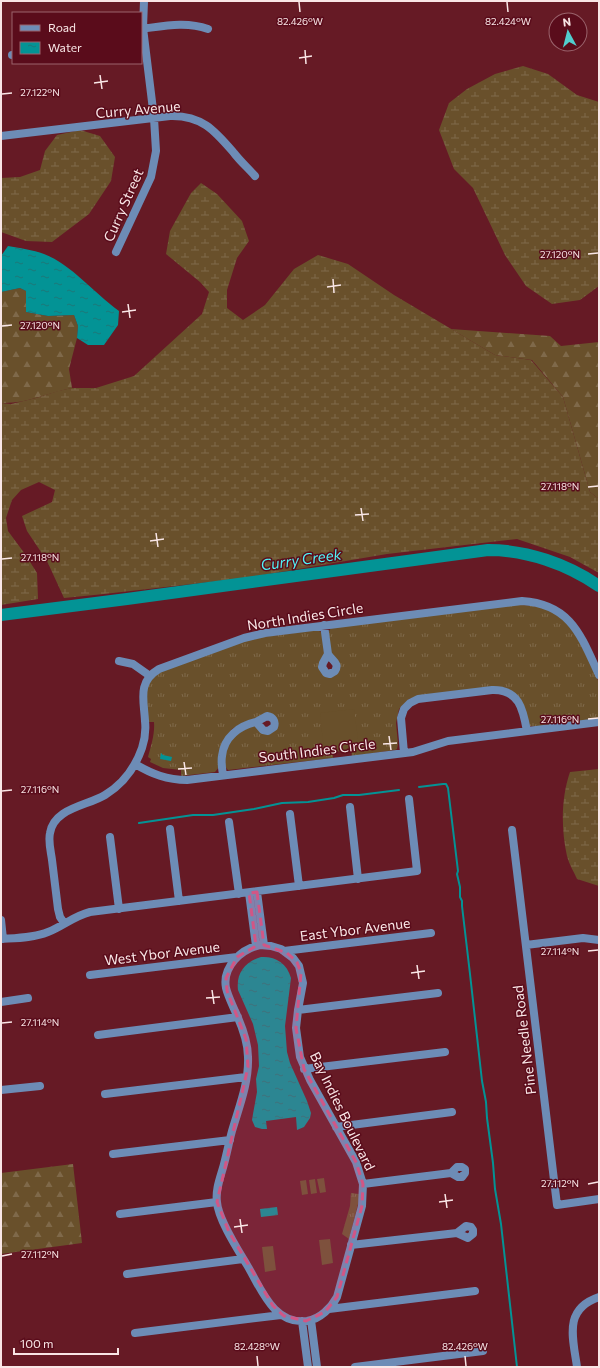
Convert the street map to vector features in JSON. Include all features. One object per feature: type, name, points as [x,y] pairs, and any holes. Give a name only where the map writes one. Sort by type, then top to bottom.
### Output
[{"type":"street","name":"Curry Street","points":[[116,252],[148,184],[153,168],[156,144],[142,29],[144,1]]},
{"type":"street","points":[[142,29],[183,24],[200,26],[208,29]]},
{"type":"street","name":"Curry Avenue","points":[[1,136],[180,116],[205,124],[216,133],[255,176]]},
{"type":"street","name":"North Indies Circle","points":[[150,676],[159,669],[252,636],[324,625],[515,602],[536,603],[555,610],[563,615],[575,626],[580,634],[599,675]]},
{"type":"street","points":[[324,625],[328,654]]},
{"type":"street","points":[[64,924],[59,915],[58,909],[50,841],[51,829],[59,816],[103,796],[126,777],[135,764],[141,750],[145,734],[142,696],[145,685],[150,676],[133,664],[119,661]]},
{"type":"street","points":[[404,753],[401,718],[406,706],[418,699],[502,690],[512,694],[519,703],[527,731]]},
{"type":"street","points":[[223,775],[222,756],[229,738],[241,727],[256,722]]},
{"type":"street","name":"South Indies Circle","points":[[135,764],[157,776],[187,780],[404,753],[420,750],[448,741],[599,722]]},
{"type":"street","points":[[1,920],[2,939],[39,934],[51,930],[83,914],[119,908],[179,902],[418,871],[409,799]]},
{"type":"street","points":[[350,807],[358,879]]},
{"type":"street","points":[[290,814],[299,886]]},
{"type":"street","points":[[230,822],[239,894]]},
{"type":"street","points":[[170,829],[179,902]]},
{"type":"street","name":"Pine Needle Road","points":[[512,830],[557,1205],[599,1199]]},
{"type":"street","points":[[110,837],[119,908]]},
{"type":"street","points":[[253,892],[260,946],[246,951],[237,957],[229,967],[226,982],[227,991],[244,1032],[248,1067],[242,1097],[218,1187],[217,1202],[226,1227],[243,1259],[272,1306],[281,1315],[292,1319],[302,1321],[311,1320],[316,1367]]},
{"type":"street","name":"East Ybor Avenue","points":[[284,951],[430,933]]},
{"type":"street","points":[[526,945],[584,938],[599,940]]},
{"type":"street","name":"Bay Indies Boulevard","points":[[260,946],[277,948],[284,951],[297,962],[301,973],[302,988],[296,1028],[300,1057],[304,1069],[356,1162],[363,1184],[362,1206],[339,1291],[334,1302],[328,1309],[320,1316],[311,1320]]},
{"type":"street","name":"West Ybor Avenue","points":[[90,975],[237,957]]},
{"type":"street","points":[[298,1010],[438,992]]},
{"type":"street","points":[[1,1002],[28,998]]},
{"type":"street","points":[[98,1034],[238,1017]]},
{"type":"street","points":[[304,1069],[445,1052]]},
{"type":"street","points":[[105,1094],[246,1077]]},
{"type":"street","points":[[1,1090],[40,1086]]},
{"type":"street","points":[[336,1126],[452,1112]]},
{"type":"street","points":[[112,1154],[230,1140]]},
{"type":"street","points":[[363,1184],[451,1173]]},
{"type":"street","points":[[120,1214],[217,1202]]},
{"type":"street","points":[[351,1245],[457,1233]]},
{"type":"street","points":[[127,1274],[243,1259]]},
{"type":"street","points":[[328,1309],[475,1291]]},
{"type":"street","points":[[577,1367],[572,1330],[574,1318],[582,1306],[599,1297]]},
{"type":"street","points":[[135,1334],[281,1315]]},
{"type":"street","points":[[302,1321],[308,1367]]},
{"type":"street","points":[[355,1367],[482,1351]]},
{"type":"highlighted area","points":[[257,892],[264,945],[287,953],[297,962],[301,973],[296,1028],[304,1069],[356,1162],[363,1184],[362,1206],[337,1297],[325,1312],[306,1321],[284,1316],[273,1306],[229,1232],[217,1202],[248,1067],[246,1039],[227,991],[226,978],[237,957],[256,946],[249,893]]},
{"type":"green space","points":[[523,66],[548,74],[577,95],[599,102],[599,286],[580,300],[552,304],[526,286],[505,255],[473,188],[454,169],[439,130],[449,103],[467,89],[495,74]]},
{"type":"green space","points":[[80,130],[100,136],[115,157],[111,181],[89,214],[52,242],[26,241],[1,232],[1,178],[20,177],[40,170],[45,151],[57,135]]},
{"type":"green space","points":[[201,183],[217,194],[242,221],[249,241],[237,258],[227,290],[227,308],[243,320],[265,305],[294,269],[318,255],[348,264],[394,295],[495,355],[531,360],[563,397],[590,492],[599,499],[599,573],[570,557],[517,539],[387,554],[245,578],[64,598],[47,561],[27,531],[22,516],[52,502],[55,490],[39,482],[21,490],[12,500],[6,518],[8,531],[37,573],[38,599],[1,605],[1,403],[11,404],[72,388],[96,388],[134,376],[202,314],[209,292],[200,282],[166,254],[170,231],[191,193]]},
{"type":"green space","points":[[20,288],[26,291],[26,312],[48,316],[74,315],[78,326],[77,338],[69,369],[72,388],[19,402],[1,403],[1,292]]},
{"type":"green space","points":[[451,329],[550,336],[561,346],[599,342],[599,499],[590,492],[563,397],[532,360],[495,355]]},
{"type":"green space","points":[[517,605],[543,608],[553,612],[562,618],[576,635],[599,684],[599,718],[539,727],[530,726],[520,700],[513,692],[503,687],[490,687],[422,695],[409,699],[399,709],[396,723],[398,744],[397,749],[395,750],[352,756],[351,750],[333,752],[333,758],[228,770],[224,759],[225,754],[227,747],[236,734],[249,726],[257,727],[268,734],[276,729],[276,720],[272,715],[267,714],[242,723],[232,729],[222,743],[219,755],[219,767],[215,772],[181,776],[181,770],[163,768],[150,762],[151,759],[148,757],[153,735],[154,722],[148,722],[146,694],[151,681],[162,671],[240,642],[255,638],[317,630],[321,632],[324,649],[324,657],[320,670],[325,675],[330,676],[337,673],[339,669],[339,664],[332,657],[330,651],[329,631],[331,628]]},
{"type":"green space","points":[[354,709],[359,747],[324,751],[320,713]]},
{"type":"green space","points":[[599,769],[599,886],[577,879],[570,865],[565,846],[563,814],[565,792],[570,772]]},
{"type":"green space","points":[[73,1164],[82,1243],[1,1254],[1,1173]]},
{"type":"green space","points":[[324,1178],[326,1192],[320,1193],[317,1179]]},
{"type":"green space","points":[[315,1179],[317,1193],[311,1194],[309,1180]]},
{"type":"green space","points":[[306,1180],[308,1194],[302,1195],[300,1181]]},
{"type":"green space","points":[[351,1193],[359,1194],[359,1200],[349,1239],[342,1234],[350,1206]]},
{"type":"green space","points":[[330,1239],[333,1263],[322,1265],[319,1240]]},
{"type":"green space","points":[[273,1246],[276,1270],[265,1272],[262,1247]]},
{"type":"water","points":[[8,246],[35,251],[54,259],[73,272],[119,311],[118,325],[104,345],[88,345],[77,338],[78,326],[74,315],[48,316],[26,312],[26,291],[20,288],[1,292],[1,256]]},
{"type":"water","points":[[161,753],[172,757],[171,761],[160,759]]},
{"type":"water","points":[[261,957],[276,959],[287,968],[291,978],[285,1026],[287,1052],[290,1063],[311,1113],[310,1118],[304,1127],[297,1130],[296,1117],[266,1121],[267,1129],[255,1127],[252,1120],[257,1092],[256,1079],[259,1066],[258,1045],[253,1024],[238,990],[238,978],[246,965]]},
{"type":"water","points":[[277,1207],[278,1215],[261,1217],[260,1209]]},
{"type":"waterway","name":"Curry Creek","points":[[1,615],[488,550],[517,553],[546,560],[574,571],[599,586]]},
{"type":"waterway","points":[[419,787],[446,784],[448,788],[458,871],[457,874],[460,887],[460,897],[462,901],[482,1081],[486,1102],[495,1189],[501,1224],[517,1367]]},
{"type":"waterway","points":[[139,823],[193,815],[213,815],[282,803],[308,802],[343,795],[359,795],[399,790]]}]
